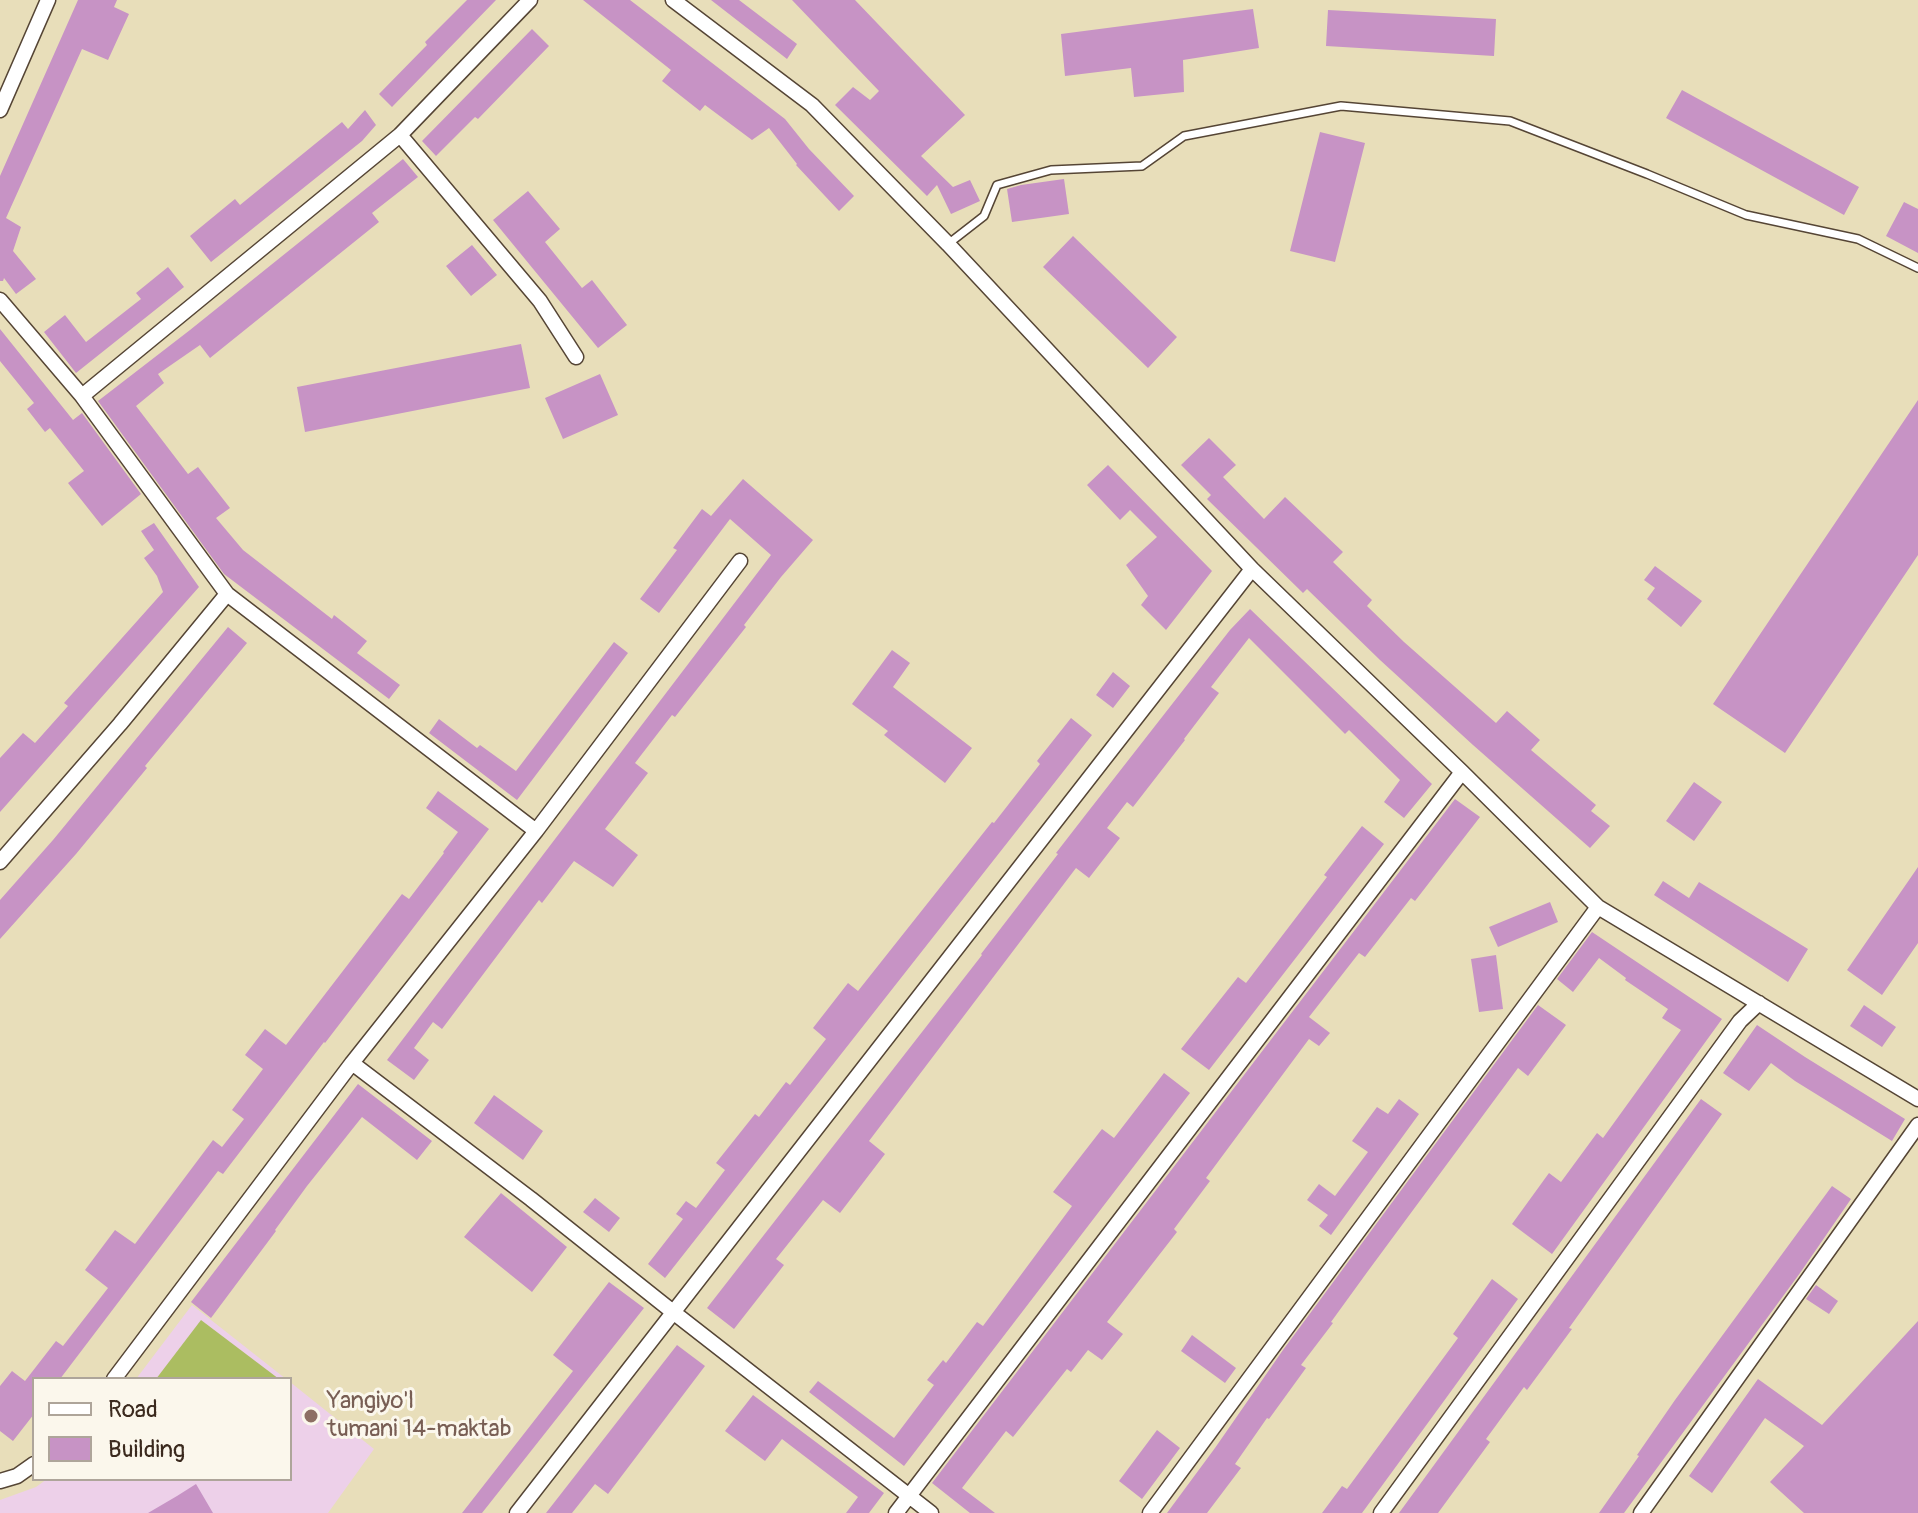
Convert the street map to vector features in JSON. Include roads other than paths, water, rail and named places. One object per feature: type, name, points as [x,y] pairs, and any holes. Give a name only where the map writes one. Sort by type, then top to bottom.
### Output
[{"type":"street","points":[[0,110],[48,0]]},
{"type":"street","points":[[82,396],[400,135],[530,0]]},
{"type":"street","points":[[673,0],[812,105],[948,244],[1252,569],[1598,907],[1918,1099]]},
{"type":"street","points":[[400,135],[540,301],[576,357]]},
{"type":"street","points":[[0,300],[82,396],[227,594],[536,831]]},
{"type":"street","points":[[116,1377],[352,1063],[536,831],[740,561]]},
{"type":"street","points":[[517,1513],[1252,569]]},
{"type":"street","points":[[0,862],[227,594]]},
{"type":"street","points":[[896,1513],[1462,772]]},
{"type":"street","points":[[1150,1513],[1598,907]]},
{"type":"street","points":[[1381,1513],[1740,1021],[1759,1003]]},
{"type":"street","points":[[352,1063],[531,1199],[931,1513]]},
{"type":"street","points":[[1641,1513],[1918,1125]]},
{"type":"street","points":[[0,1481],[17,1476],[32,1465]]},
{"type":"lane","points":[[948,244],[984,216],[997,185],[1051,170],[1142,166],[1184,136],[1341,106],[1510,121],[1746,215],[1858,239],[1918,268]]},
{"type":"place","name":"Yangiyo'l tumani 14-maktab","points":[[311,1416]]}]
